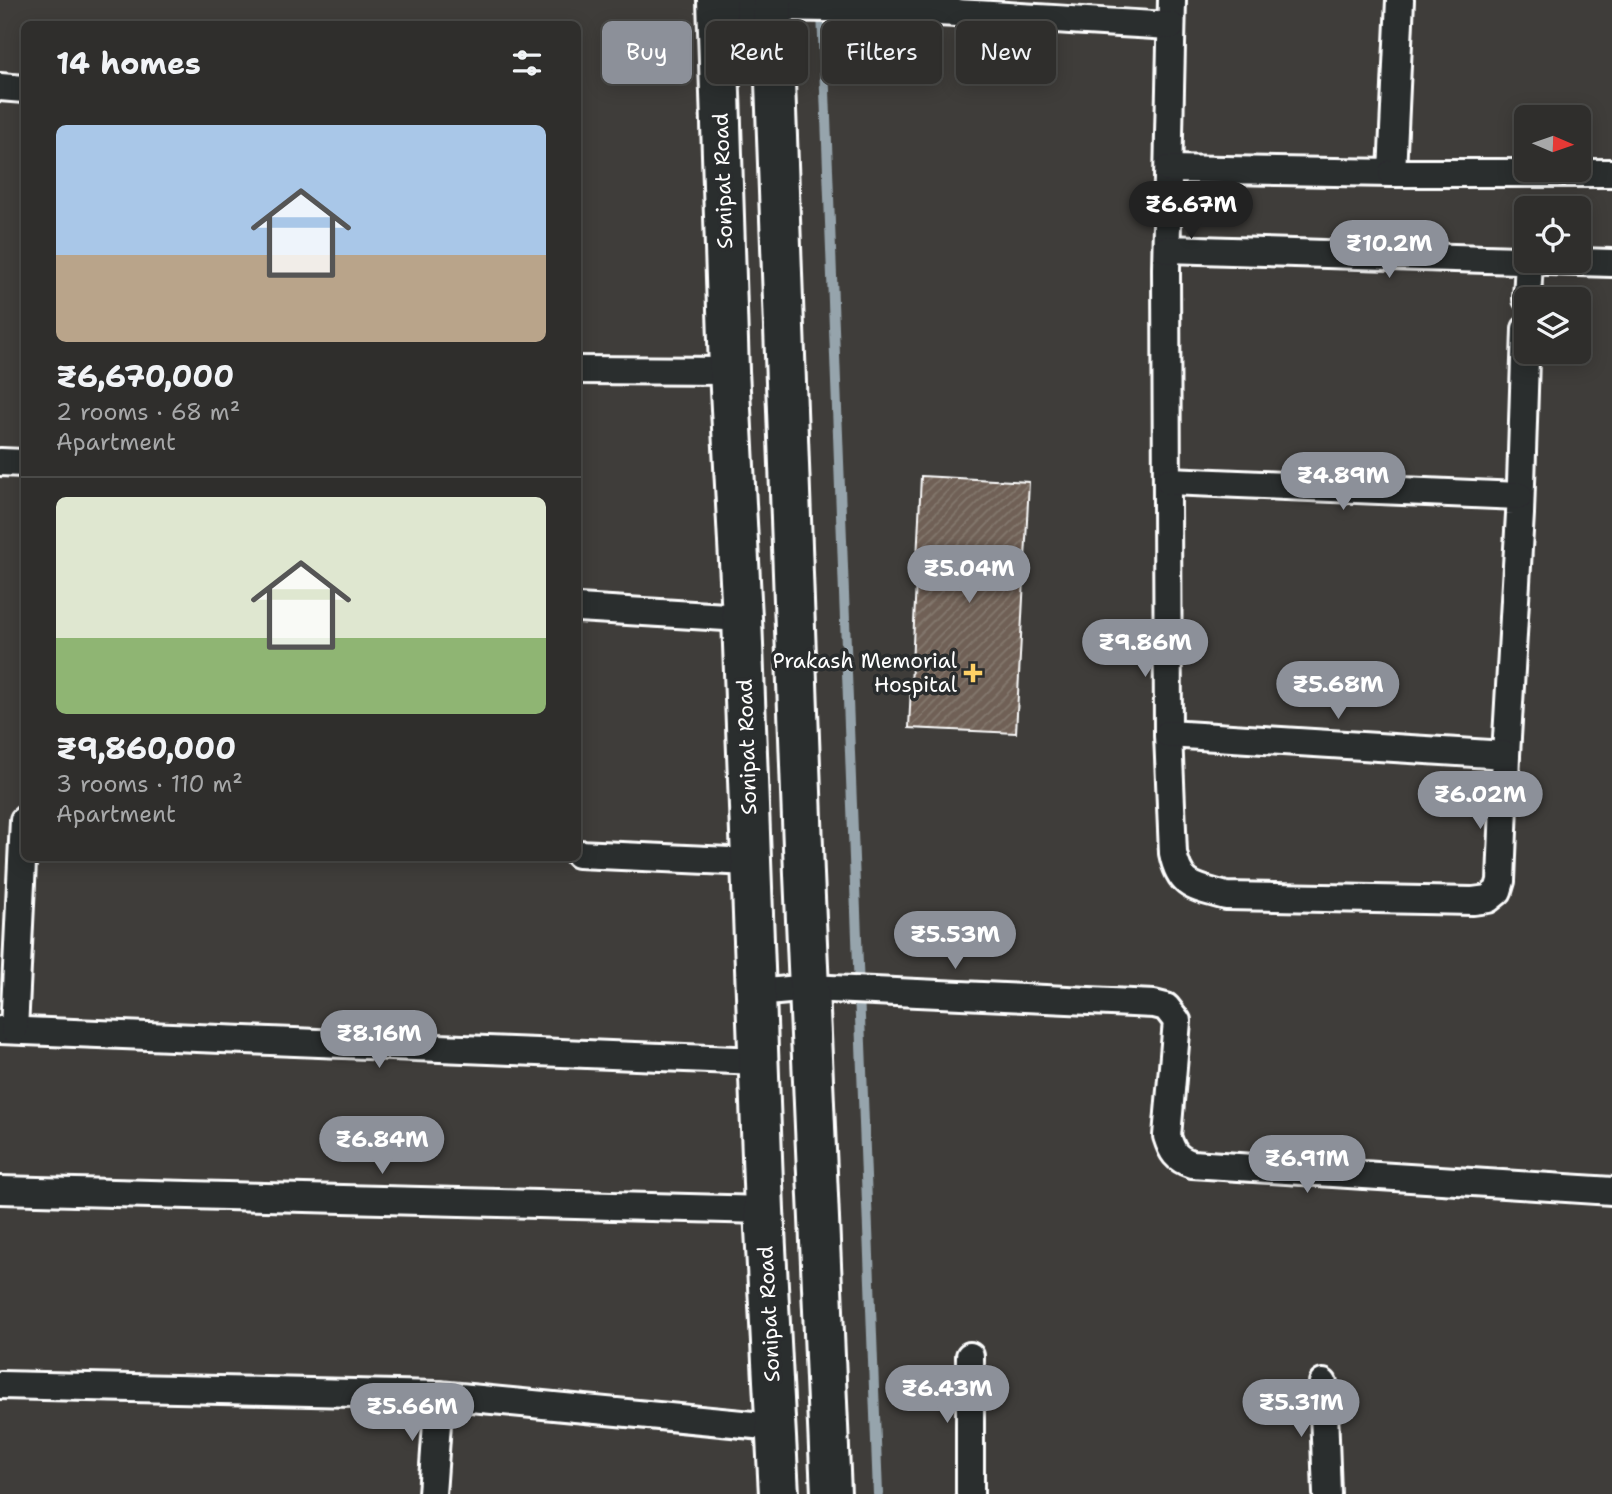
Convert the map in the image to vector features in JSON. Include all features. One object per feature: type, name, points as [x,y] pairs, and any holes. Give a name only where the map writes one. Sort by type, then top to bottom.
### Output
[{"type":"main road","points":[[772,3],[831,1494]]},
{"type":"main road","name":"Sonipat Road","points":[[718,4],[729,371],[743,618],[764,1210],[779,1494]]},
{"type":"street","points":[[1392,173],[1400,0]]},
{"type":"street","points":[[718,4],[1172,13],[1167,249],[1168,734],[1173,853],[1177,871],[1189,884],[1226,896],[1488,899],[1498,891],[1501,881],[1525,364]]},
{"type":"street","points":[[0,88],[21,89]]},
{"type":"street","points":[[1169,169],[1612,173]]},
{"type":"street","points":[[1167,249],[1514,261]]},
{"type":"street","points":[[1591,262],[1612,263]]},
{"type":"street","points":[[581,370],[729,371]]},
{"type":"street","points":[[0,462],[21,463]]},
{"type":"street","points":[[1169,481],[1519,496]]},
{"type":"street","points":[[581,608],[743,618]]},
{"type":"street","points":[[1168,734],[1506,755]]},
{"type":"street","points":[[581,854],[751,862]]},
{"type":"street","points":[[21,857],[7,1030],[759,1061]]},
{"type":"street","points":[[757,993],[809,988],[1154,1004],[1166,1007],[1175,1015],[1177,1021],[1167,1136],[1171,1150],[1180,1160],[1192,1164],[1612,1191]]},
{"type":"street","points":[[0,1190],[764,1210]]},
{"type":"street","points":[[970,1356],[971,1494]]},
{"type":"street","points":[[1323,1383],[1327,1494]]},
{"type":"street","points":[[0,1385],[439,1395],[774,1427]]},
{"type":"street","points":[[432,1494],[439,1395]]},
{"type":"building","points":[[921,476],[1029,482],[1016,733],[909,728]]},
{"type":"waterway","points":[[822,11],[878,1494]]},
{"type":"place","name":"Prakash Memorial Hospital","points":[[973,673]]}]
